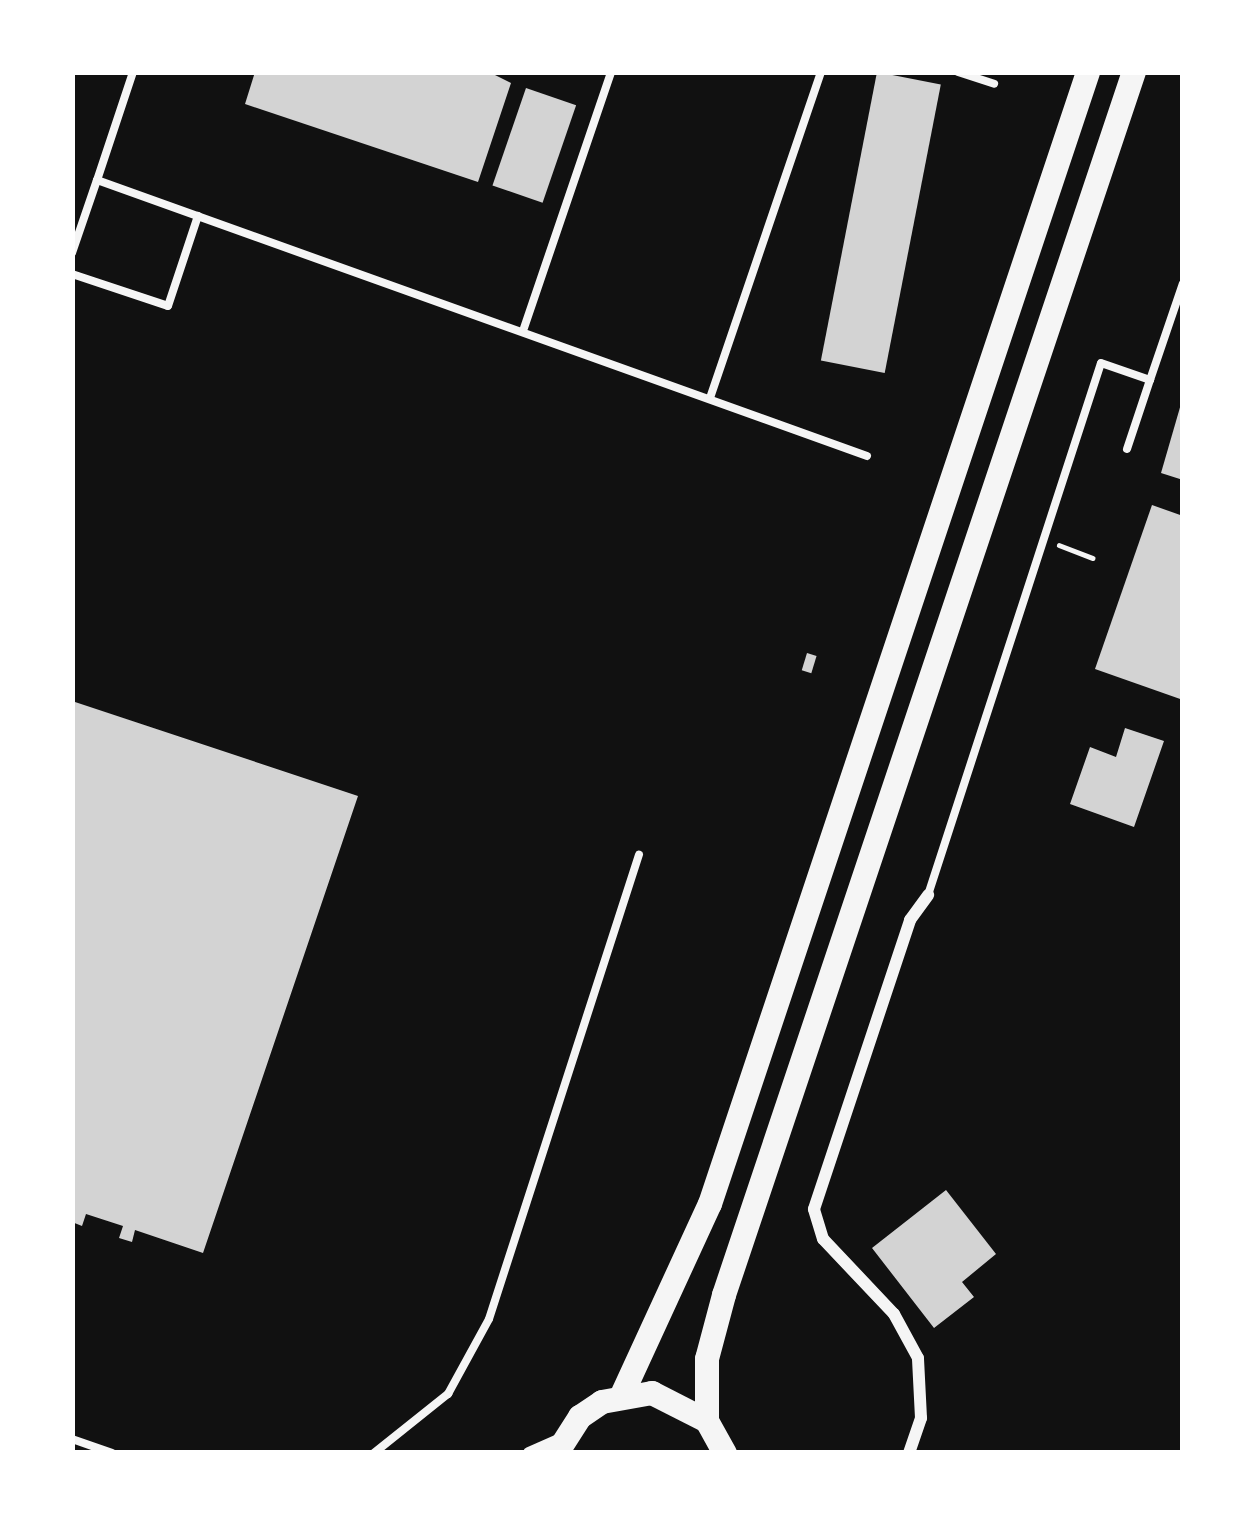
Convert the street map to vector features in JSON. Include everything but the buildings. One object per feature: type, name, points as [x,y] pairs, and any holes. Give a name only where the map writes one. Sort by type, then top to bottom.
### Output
[{"type":"main road","points":[[622,1395],[710,1204],[1088,72]]},
{"type":"main road","points":[[706,1421],[707,1360],[724,1295],[1134,72]]},
{"type":"main road","points":[[560,1445],[580,1417],[622,1395],[668,1398],[706,1421],[732,1451]]},
{"type":"street","points":[[909,1453],[921,1418],[918,1358],[894,1314],[823,1239],[814,1209],[910,920],[928,895]]},
{"type":"street","points":[[530,1453],[560,1445]]},
{"type":"lane","points":[[72,253],[133,72]]},
{"type":"lane","points":[[524,328],[611,72]]},
{"type":"lane","points":[[710,398],[821,72]]},
{"type":"lane","points":[[958,72],[994,84]]},
{"type":"lane","points":[[97,180],[524,328],[868,456]]},
{"type":"lane","points":[[72,274],[168,306],[198,215]]},
{"type":"lane","points":[[1126,449],[1183,283]]},
{"type":"lane","points":[[928,895],[1101,363],[1150,380]]},
{"type":"lane","points":[[374,1453],[448,1394],[489,1319],[639,855]]},
{"type":"lane","points":[[72,1439],[112,1453]]},
{"type":"path","points":[[1043,539],[1093,558]]}]
